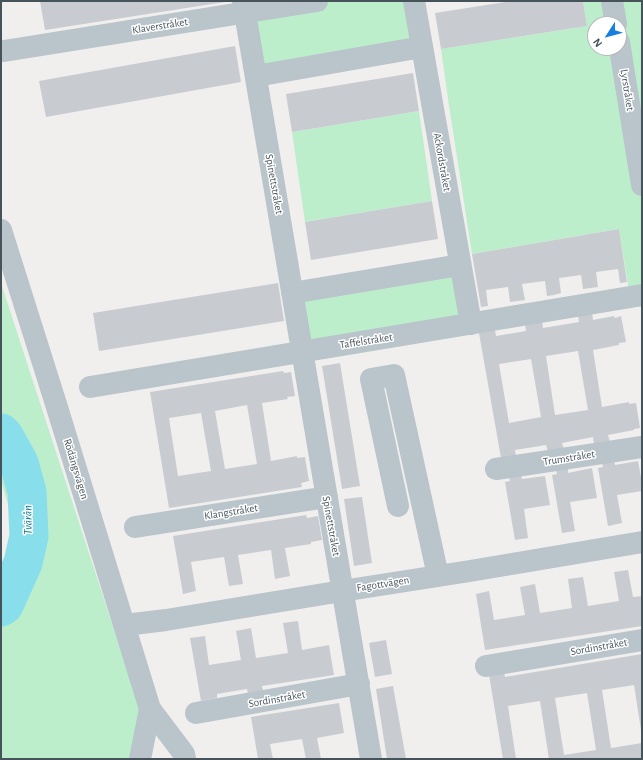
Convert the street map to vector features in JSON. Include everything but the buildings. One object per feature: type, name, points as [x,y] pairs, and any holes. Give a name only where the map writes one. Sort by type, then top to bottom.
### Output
[{"type":"street","name":"Klaverstråket","points":[[4,51],[244,7],[317,1]]},
{"type":"street","name":"Ackordstråket","points":[[414,1],[471,324]]},
{"type":"street","points":[[612,1],[615,16]]},
{"type":"street","name":"Spinettstråket","points":[[244,7],[371,759]]},
{"type":"street","points":[[256,76],[422,47]]},
{"type":"street","name":"Lyrstråket","points":[[621,56],[642,185]]},
{"type":"street","name":"Rödängsvägen","points":[[1,230],[150,709],[184,754],[186,759]]},
{"type":"street","points":[[292,293],[460,265]]},
{"type":"street","name":"Taffelstråket","points":[[90,387],[642,295]]},
{"type":"street","points":[[398,506],[371,379],[394,375],[438,576]]},
{"type":"street","name":"Trumstråket","points":[[496,469],[642,447]]},
{"type":"street","name":"Klangstråket","points":[[135,527],[327,497]]},
{"type":"street","name":"Fagottvägen","points":[[124,625],[166,620],[642,542]]},
{"type":"street","name":"Sordinstråket","points":[[486,666],[642,640]]},
{"type":"street","name":"Sordinstråket","points":[[196,713],[358,684]]},
{"type":"street","name":"Rödängsvägen","points":[[140,759],[150,709]]},
{"type":"green space","points":[[317,1],[414,1],[422,47],[256,76],[245,12]]},
{"type":"green space","points":[[583,1],[641,1],[642,295],[630,297],[619,229],[472,254],[441,49],[587,26]]},
{"type":"green space","points":[[419,111],[432,201],[305,222],[292,132]]},
{"type":"green space","points":[[460,265],[471,324],[302,352],[292,293]]},
{"type":"green space","points":[[1,283],[144,722],[134,759],[1,759],[1,570],[10,556],[11,514],[1,481]]},
{"type":"waterway","name":"Tvärån","points":[[1,433],[19,463],[27,492],[29,536],[23,563],[4,605],[1,607]]}]
